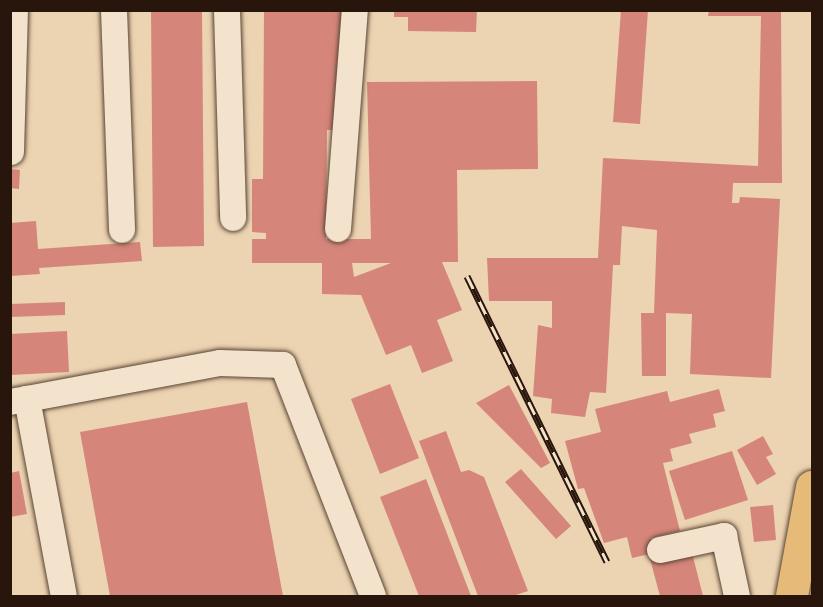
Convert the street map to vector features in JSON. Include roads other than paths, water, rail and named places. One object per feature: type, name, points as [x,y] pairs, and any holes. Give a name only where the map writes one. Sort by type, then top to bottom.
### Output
[{"type":"main road","points":[[792,597],[813,487]]},
{"type":"lane","points":[[11,152],[15,10]]},
{"type":"lane","points":[[114,10],[122,230]]},
{"type":"lane","points":[[227,10],[232,218]]},
{"type":"lane","points":[[338,229],[355,10]]},
{"type":"lane","points":[[64,597],[19,400],[220,363],[283,365],[373,597]]},
{"type":"lane","points":[[660,550],[724,536],[737,597]]},
{"type":"railway","points":[[467,276],[607,562]]}]
